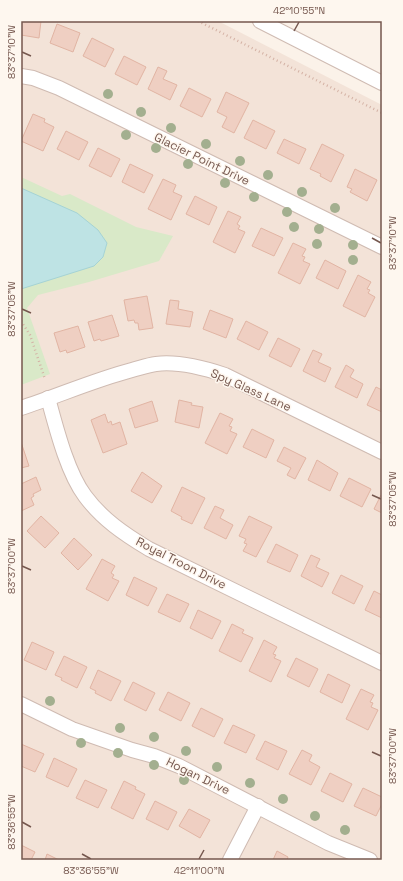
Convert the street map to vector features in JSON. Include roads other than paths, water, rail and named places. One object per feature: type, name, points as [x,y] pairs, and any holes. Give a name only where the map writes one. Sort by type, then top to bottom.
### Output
[{"type":"street","points":[[260,21],[382,83]]},
{"type":"street","name":"Glacier Point Drive","points":[[21,76],[33,78],[59,88],[381,244]]},
{"type":"street","name":"Spy Glass Lane","points":[[21,408],[104,378],[155,364],[196,367],[225,375],[382,452]]},
{"type":"street","name":"Royal Troon Drive","points":[[48,398],[69,466],[84,495],[102,515],[121,532],[148,549],[382,663]]},
{"type":"street","name":"Hogan Drive","points":[[21,704],[72,729],[154,756],[179,766],[328,843],[370,860]]},
{"type":"street","points":[[230,860],[258,806]]},
{"type":"water","points":[[21,188],[77,213],[98,230],[107,243],[103,257],[94,266],[21,289]]}]
